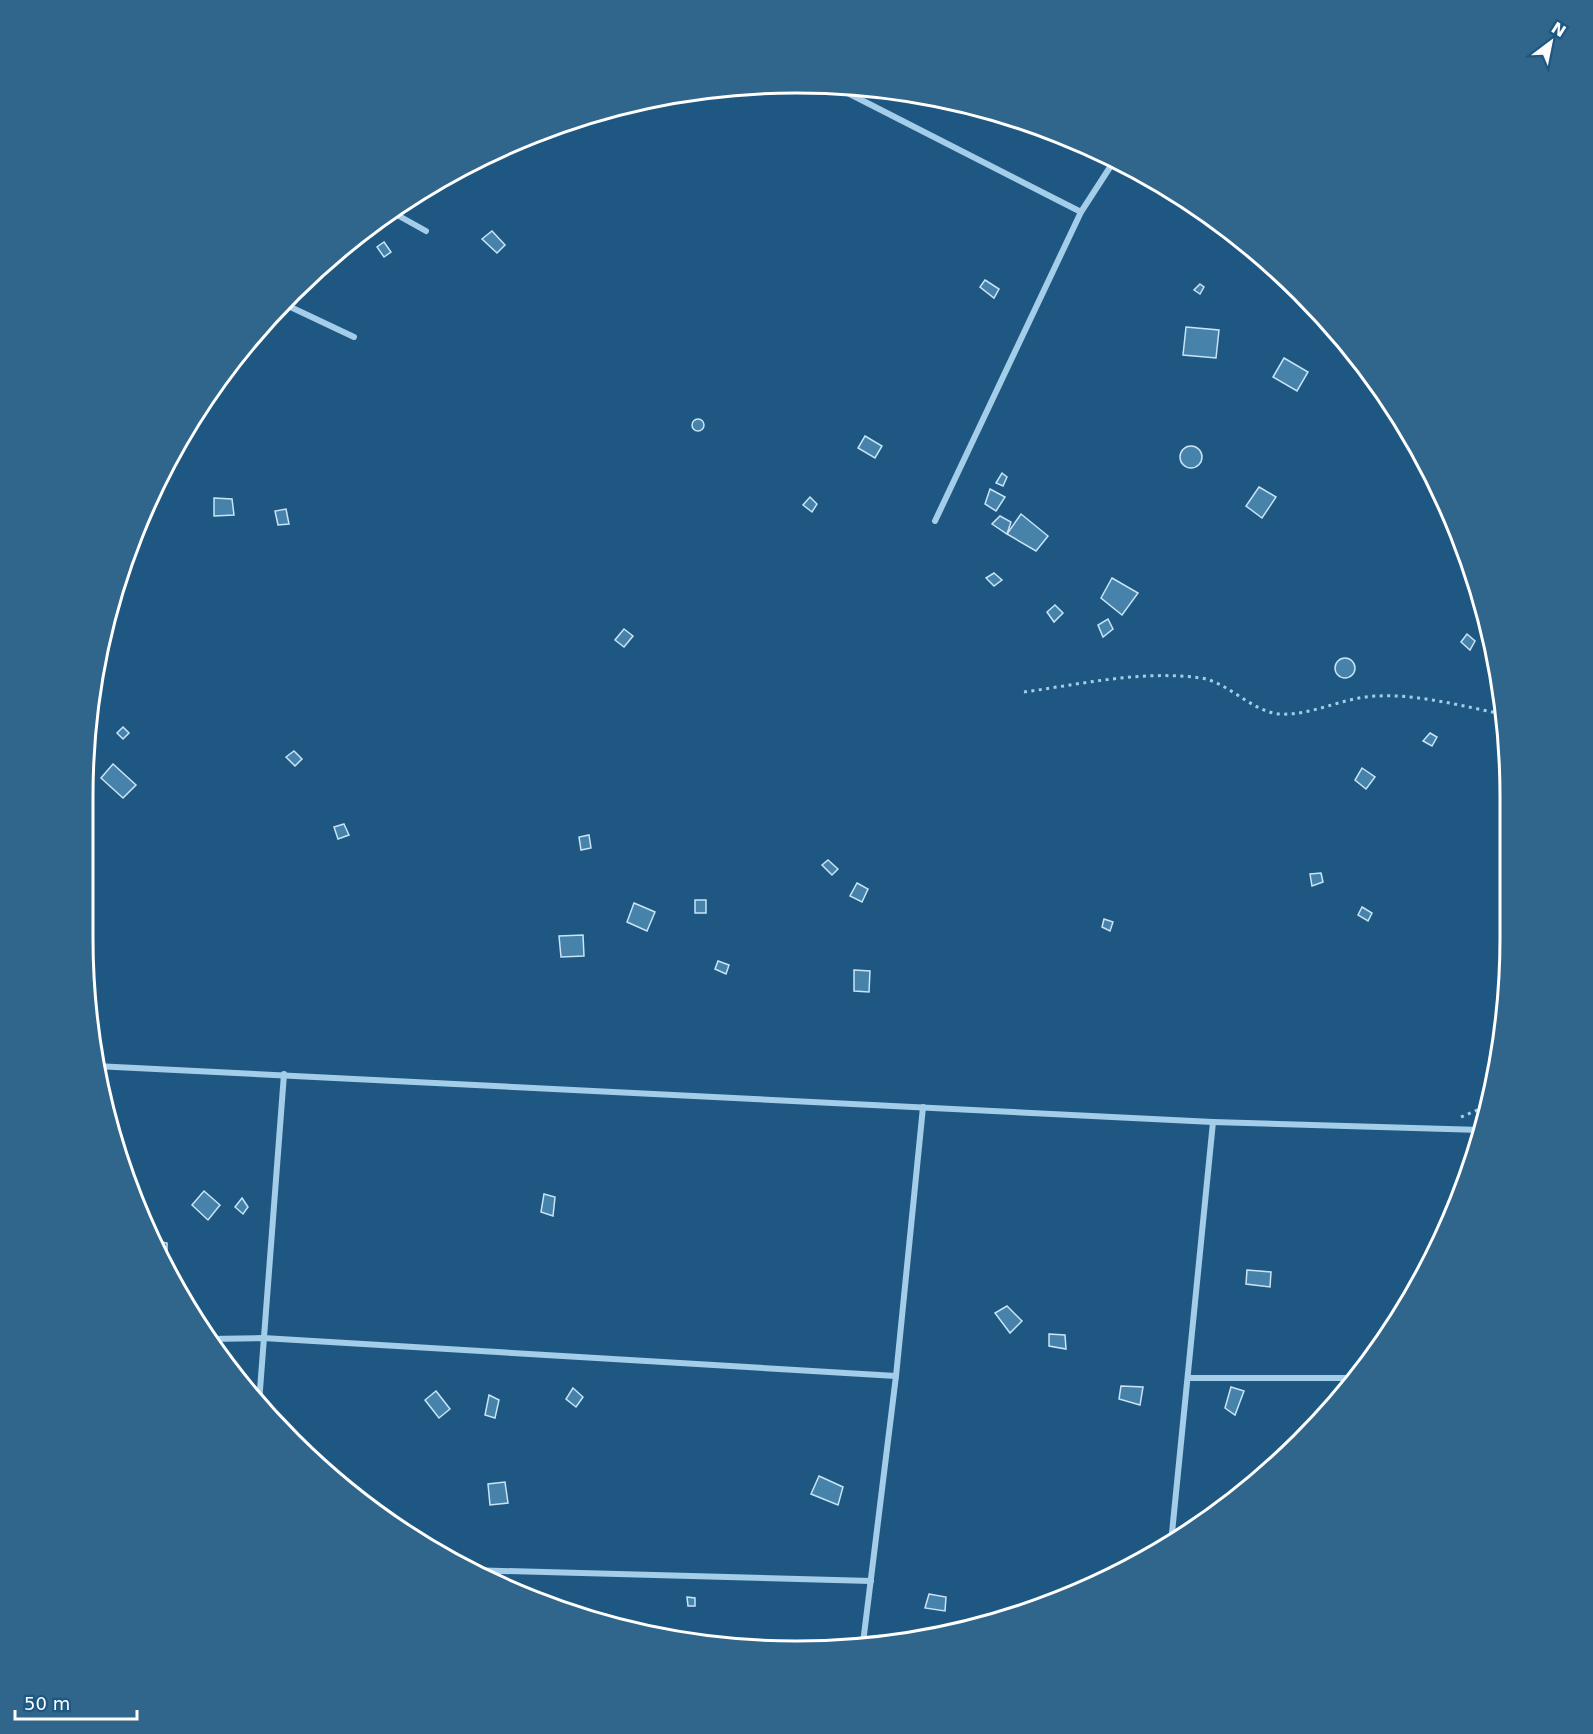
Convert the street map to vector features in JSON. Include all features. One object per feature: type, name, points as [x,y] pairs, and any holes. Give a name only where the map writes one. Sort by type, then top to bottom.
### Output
[{"type":"street","points":[[853,96],[1081,212]]},
{"type":"street","points":[[935,521],[1081,212],[1110,167]]},
{"type":"street","points":[[400,216],[426,231]]},
{"type":"street","points":[[291,307],[354,337]]},
{"type":"street","points":[[106,1066],[1213,1122],[1473,1130]]},
{"type":"street","points":[[260,1391],[284,1074]]},
{"type":"street","points":[[864,1637],[896,1376],[923,1107]]},
{"type":"street","points":[[1172,1531],[1213,1122]]},
{"type":"street","points":[[219,1339],[263,1338],[896,1376]]},
{"type":"street","points":[[1188,1378],[1345,1378]]},
{"type":"street","points":[[491,1571],[871,1581]]},
{"type":"path","points":[[1024,692],[1138,676],[1203,678],[1275,713],[1298,714],[1346,699],[1377,695],[1403,697],[1495,713]]},
{"type":"building","points":[[492,231],[505,245],[497,253],[482,239]]},
{"type":"building","points":[[384,242],[391,252],[384,257],[377,247]]},
{"type":"building","points":[[985,280],[999,289],[994,298],[980,287]]},
{"type":"building","points":[[1200,284],[1204,287],[1200,294],[1194,290]]},
{"type":"building","points":[[1186,327],[1219,330],[1216,358],[1183,355]]},
{"type":"building","points":[[1284,358],[1308,372],[1297,391],[1273,377]]},
{"type":"building","points":[[700,419],[703,420],[703,430],[696,431],[693,430],[692,423],[693,420]]},
{"type":"building","points":[[865,436],[882,446],[875,458],[858,448]]},
{"type":"building","points":[[1191,446],[1199,449],[1202,457],[1199,465],[1191,468],[1183,465],[1180,457],[1183,449]]},
{"type":"building","points":[[1002,473],[1007,477],[1003,486],[996,483]]},
{"type":"building","points":[[1259,487],[1276,497],[1262,518],[1246,506]]},
{"type":"building","points":[[990,489],[1005,497],[996,511],[985,504]]},
{"type":"building","points":[[810,497],[817,504],[812,512],[803,505]]},
{"type":"building","points":[[214,498],[232,499],[234,515],[214,516]]},
{"type":"building","points":[[286,509],[289,524],[278,525],[275,511]]},
{"type":"building","points":[[1021,514],[1048,536],[1036,551],[1007,534]]},
{"type":"building","points":[[1000,516],[1011,522],[1007,534],[992,524]]},
{"type":"building","points":[[994,573],[1002,580],[994,586],[986,578]]},
{"type":"building","points":[[1112,578],[1138,593],[1122,615],[1101,598]]},
{"type":"building","points":[[1055,605],[1063,613],[1054,622],[1047,612]]},
{"type":"building","points":[[1108,619],[1113,629],[1103,637],[1098,625]]},
{"type":"building","points":[[624,629],[633,636],[624,647],[615,640]]},
{"type":"building","points":[[1467,634],[1475,641],[1470,650],[1461,642]]},
{"type":"building","points":[[1345,658],[1352,661],[1355,668],[1352,675],[1345,678],[1338,675],[1335,668],[1338,661]]},
{"type":"building","points":[[123,727],[129,733],[123,739],[117,733]]},
{"type":"building","points":[[1430,733],[1437,737],[1432,746],[1423,741]]},
{"type":"building","points":[[294,751],[302,759],[295,766],[286,757]]},
{"type":"building","points":[[113,764],[136,785],[123,798],[101,778]]},
{"type":"building","points":[[1362,768],[1375,777],[1366,789],[1355,780]]},
{"type":"building","points":[[344,824],[349,835],[338,839],[334,827]]},
{"type":"building","points":[[589,835],[591,848],[581,850],[579,837]]},
{"type":"building","points":[[828,860],[838,869],[832,875],[822,865]]},
{"type":"building","points":[[1321,873],[1323,882],[1312,886],[1310,874]]},
{"type":"building","points":[[857,883],[868,889],[862,902],[850,896]]},
{"type":"building","points":[[695,900],[706,900],[706,913],[695,913]]},
{"type":"building","points":[[634,903],[655,912],[647,931],[627,922]]},
{"type":"building","points":[[1362,907],[1372,913],[1368,921],[1358,915]]},
{"type":"building","points":[[1104,919],[1113,922],[1110,931],[1102,927]]},
{"type":"building","points":[[583,935],[584,956],[561,957],[559,936]]},
{"type":"building","points":[[718,961],[729,965],[726,974],[715,969]]},
{"type":"building","points":[[854,970],[870,971],[869,992],[854,991]]},
{"type":"building","points":[[204,1191],[220,1205],[208,1220],[192,1205]]},
{"type":"building","points":[[544,1194],[555,1197],[553,1216],[541,1212]]},
{"type":"building","points":[[242,1198],[248,1207],[243,1214],[235,1207]]},
{"type":"building","points":[[1247,1270],[1271,1272],[1270,1287],[1246,1284]]},
{"type":"building","points":[[1007,1306],[1022,1321],[1010,1333],[995,1313]]},
{"type":"building","points":[[1049,1334],[1065,1335],[1066,1349],[1049,1346]]},
{"type":"building","points":[[1121,1386],[1143,1387],[1140,1405],[1119,1399]]},
{"type":"building","points":[[1231,1387],[1244,1391],[1235,1415],[1225,1408]]},
{"type":"building","points":[[573,1388],[583,1397],[576,1407],[566,1399]]},
{"type":"building","points":[[436,1391],[450,1409],[439,1418],[425,1400]]},
{"type":"building","points":[[489,1395],[499,1400],[495,1418],[485,1415]]},
{"type":"building","points":[[819,1476],[843,1487],[838,1505],[811,1494]]},
{"type":"building","points":[[505,1482],[508,1503],[490,1505],[488,1484]]},
{"type":"building","points":[[929,1594],[946,1597],[945,1611],[925,1608]]},
{"type":"building","points":[[687,1597],[695,1598],[695,1606],[688,1606]]}]
